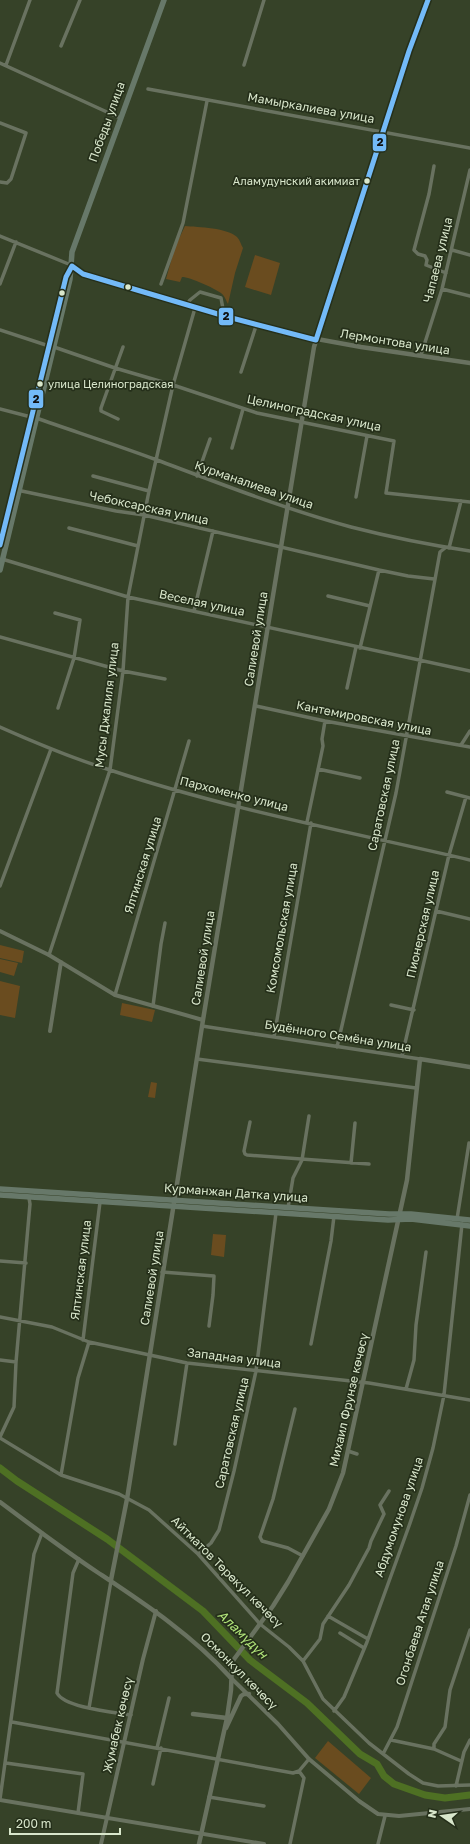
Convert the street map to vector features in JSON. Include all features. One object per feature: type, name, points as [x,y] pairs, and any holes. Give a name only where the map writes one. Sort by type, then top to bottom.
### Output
[{"type":"main road","name":"Победы улица","points":[[16,490],[51,346],[70,279],[72,252],[164,0]]},
{"type":"main road","name":"Салиевой улица","points":[[111,1580],[127,1499],[202,1026],[256,706],[280,548],[316,340],[383,131],[428,0]]},
{"type":"main road","name":"Лермонтова улица","points":[[72,266],[83,274],[256,326],[316,340],[470,363]]},
{"type":"main road","points":[[0,545],[16,490]]},
{"type":"main road","points":[[0,570],[16,490]]},
{"type":"main road","name":"Будённого Семёна улица","points":[[420,1059],[470,1067]]},
{"type":"main road","name":"Михаил Фрунзе көчөсү","points":[[198,1844],[227,1718],[231,1690],[231,1666],[236,1656],[273,1606],[303,1556],[336,1492],[348,1451],[400,1217],[412,1140],[420,1059]]},
{"type":"main road","name":"Курманжан Датка улица","points":[[0,1189],[334,1216],[470,1220]]},
{"type":"main road","name":"Курманжан Датка улица","points":[[0,1195],[100,1202],[174,1203],[288,1208],[400,1217],[470,1226]]},
{"type":"main road","name":"Осмонкул көчөсү","points":[[0,1504],[156,1611],[191,1638],[230,1677]]},
{"type":"main road","name":"Михаил Фрунзе көчөсү","points":[[224,1731],[232,1719],[241,1696],[244,1694],[249,1694]]},
{"type":"main road","points":[[193,1714],[227,1718]]},
{"type":"street","points":[[6,65],[30,0]]},
{"type":"street","points":[[61,46],[80,0]]},
{"type":"street","points":[[244,65],[264,0]]},
{"type":"street","points":[[0,63],[120,118]]},
{"type":"street","name":"Мамыркалиева улица","points":[[148,89],[470,148]]},
{"type":"street","points":[[161,284],[182,223],[207,101]]},
{"type":"street","points":[[0,123],[26,133],[11,179],[7,183],[0,182]]},
{"type":"street","points":[[434,166],[429,194],[414,250],[418,254],[425,256],[427,260],[426,265],[446,273]]},
{"type":"street","name":"Чапаева улица","points":[[421,355],[442,289],[470,170]]},
{"type":"street","name":"Лермонтова улица","points":[[0,236],[64,261],[72,266]]},
{"type":"street","points":[[0,284],[16,242]]},
{"type":"street","points":[[452,250],[470,255]]},
{"type":"street","points":[[442,289],[470,296]]},
{"type":"street","points":[[186,306],[190,300],[200,292],[221,298],[224,309],[222,316]]},
{"type":"street","name":"Мусы Джалиля улица","points":[[49,955],[110,770],[123,671],[128,597],[149,491],[173,385],[195,308]]},
{"type":"street","points":[[241,372],[256,326]]},
{"type":"street","name":"Целиноградская улица","points":[[0,330],[243,408],[301,423],[394,441],[386,493],[470,502]]},
{"type":"street","points":[[118,419],[101,410],[123,347]]},
{"type":"street","points":[[232,448],[243,408]]},
{"type":"street","name":"Курманалиева улица","points":[[0,409],[34,418],[156,460],[287,508],[352,527],[447,548],[470,551]]},
{"type":"street","points":[[356,497],[367,436]]},
{"type":"street","points":[[197,476],[210,439]]},
{"type":"street","points":[[93,476],[149,491]]},
{"type":"street","name":"Чебоксарская улица","points":[[16,490],[116,511],[144,515],[257,540],[280,548],[379,570],[434,579]]},
{"type":"street","name":"Саратовская улица","points":[[337,1047],[407,737],[440,552],[447,548],[461,501]]},
{"type":"street","points":[[69,528],[138,546]]},
{"type":"street","points":[[194,611],[213,531]]},
{"type":"street","name":"Веселая улица","points":[[2,560],[128,597],[268,626],[358,648],[470,671]]},
{"type":"street","points":[[347,688],[379,570]]},
{"type":"street","points":[[328,596],[370,606]]},
{"type":"street","points":[[55,613],[80,620],[74,658],[58,708]]},
{"type":"street","points":[[0,637],[123,671],[165,679]]},
{"type":"street","name":"Кантемировская улица","points":[[256,706],[407,737],[470,747]]},
{"type":"street","name":"Комсомольская улица","points":[[274,1037],[323,746],[322,739],[325,721]]},
{"type":"street","name":"Пархоменко улица","points":[[0,727],[51,749],[110,770],[176,789],[238,806],[470,860]]},
{"type":"street","points":[[461,745],[470,730]]},
{"type":"street","name":"Ялтинская улица","points":[[114,995],[189,741]]},
{"type":"street","points":[[0,886],[51,749]]},
{"type":"street","points":[[318,769],[360,778]]},
{"type":"street","points":[[447,792],[468,797]]},
{"type":"street","name":"Пионерская улица","points":[[402,1056],[414,1010],[449,855],[468,797]]},
{"type":"street","points":[[436,911],[470,919]]},
{"type":"street","points":[[153,1006],[165,923]]},
{"type":"street","points":[[0,931],[62,962],[114,995],[203,1020]]},
{"type":"street","points":[[50,1031],[62,962]]},
{"type":"street","points":[[391,1005],[414,1010]]},
{"type":"street","name":"Будённого Семёна улица","points":[[202,1026],[420,1059]]},
{"type":"street","points":[[197,1059],[416,1088]]},
{"type":"street","points":[[288,1208],[293,1178],[302,1160],[309,1116]]},
{"type":"street","points":[[250,1122],[245,1154],[302,1160],[369,1164]]},
{"type":"street","points":[[351,1163],[355,1122]]},
{"type":"street","points":[[457,1219],[469,1143]]},
{"type":"street","points":[[0,1437],[14,1407],[16,1362],[26,1263],[30,1204],[29,1198]]},
{"type":"street","name":"Ялтинская улица","points":[[83,1340],[100,1202]]},
{"type":"street","name":"Саратовская улица","points":[[198,1554],[211,1543],[219,1530],[256,1371],[276,1212]]},
{"type":"street","points":[[311,1344],[331,1241],[334,1216]]},
{"type":"street","name":"Абдумомунова улица","points":[[334,1711],[344,1697],[368,1639],[422,1488],[444,1395],[462,1224]]},
{"type":"street","points":[[406,1389],[414,1360],[416,1325],[426,1252]]},
{"type":"street","points":[[0,1261],[26,1263]]},
{"type":"street","points":[[162,1272],[214,1276],[214,1295],[209,1326]]},
{"type":"street","name":"Западная улица","points":[[0,1317],[52,1327],[89,1342],[187,1363],[363,1382],[470,1400]]},
{"type":"street","points":[[61,1475],[78,1378],[89,1342]]},
{"type":"street","points":[[0,1360],[16,1362]]},
{"type":"street","points":[[175,1444],[187,1363]]},
{"type":"street","points":[[295,1409],[273,1499],[260,1537],[262,1541],[288,1548],[303,1556]]},
{"type":"street","name":"Айтматов Төрөкул көчөсү","points":[[0,1437],[61,1475],[119,1494],[149,1510],[198,1554],[260,1624],[289,1647],[303,1662],[317,1690],[334,1711],[383,1754],[423,1783],[438,1786],[470,1785]]},
{"type":"street","points":[[348,1451],[357,1454]]},
{"type":"street","points":[[303,1662],[320,1639],[323,1624],[349,1585],[369,1548],[370,1540],[384,1514],[380,1505],[388,1491]]},
{"type":"street","name":"Огонбаева Атая улица","points":[[383,1754],[391,1740],[402,1712],[456,1546],[470,1495]]},
{"type":"street","points":[[42,1533],[34,1554],[12,1722],[0,1799],[264,1844]]},
{"type":"street","points":[[79,1559],[73,1573],[57,1693],[59,1697],[67,1701],[89,1708],[131,1715]]},
{"type":"street","points":[[89,1708],[111,1580]]},
{"type":"street","name":"Жумабек көчөсү","points":[[101,1844],[156,1611]]},
{"type":"street","points":[[328,1616],[368,1639]]},
{"type":"street","points":[[434,1749],[434,1744],[445,1726],[450,1690],[470,1630]]},
{"type":"street","points":[[340,1633],[364,1648]]},
{"type":"street","name":"Осмонкул көчөсү","points":[[230,1677],[249,1694],[309,1759],[364,1805],[378,1814],[385,1816]]},
{"type":"street","points":[[153,1784],[169,1698]]},
{"type":"street","points":[[12,1722],[124,1743],[218,1758],[293,1773],[299,1771],[309,1759]]},
{"type":"street","points":[[391,1740],[434,1749],[461,1761]]},
{"type":"street","points":[[456,1786],[461,1761],[470,1740]]},
{"type":"street","points":[[6,1763],[83,1774],[78,1813]]},
{"type":"street","points":[[290,1844],[304,1778],[299,1771]]},
{"type":"street","points":[[209,1797],[264,1806]]},
{"type":"street","points":[[378,1844],[385,1816],[470,1809]]},
{"type":"shaded area","points":[[185,226],[220,230],[233,234],[239,240],[243,248],[235,273],[228,304],[221,293],[196,281],[186,277],[182,277],[180,282],[166,279],[175,247]]},
{"type":"shaded area","points":[[255,255],[280,263],[271,295],[245,287]]},
{"type":"shaded area","points":[[0,945],[24,951],[22,963],[0,958]]},
{"type":"shaded area","points":[[0,959],[18,963],[14,976],[0,972]]},
{"type":"shaded area","points":[[0,981],[20,986],[15,1018],[0,1015]]},
{"type":"shaded area","points":[[122,1003],[155,1010],[152,1022],[120,1015]]},
{"type":"shaded area","points":[[151,1082],[157,1083],[155,1098],[148,1097]]},
{"type":"shaded area","points":[[213,1234],[226,1235],[224,1257],[211,1255]]},
{"type":"shaded area","points":[[328,1741],[371,1778],[359,1794],[315,1758]]},
{"type":"waterway","name":"Аламүдүн","points":[[0,1468],[17,1481],[107,1539],[203,1611],[250,1660],[307,1703],[360,1754],[377,1764],[384,1776],[394,1784],[425,1795],[445,1798],[470,1795]]},
{"type":"transit line","name":"2","points":[[0,545],[66,277],[72,266],[83,274],[228,317],[316,340],[409,51],[428,0]]},
{"type":"place","name":"Аламудунский акимиат","points":[[367,181]]},
{"type":"place","name":"улица Целиноградская","points":[[40,384]]}]
